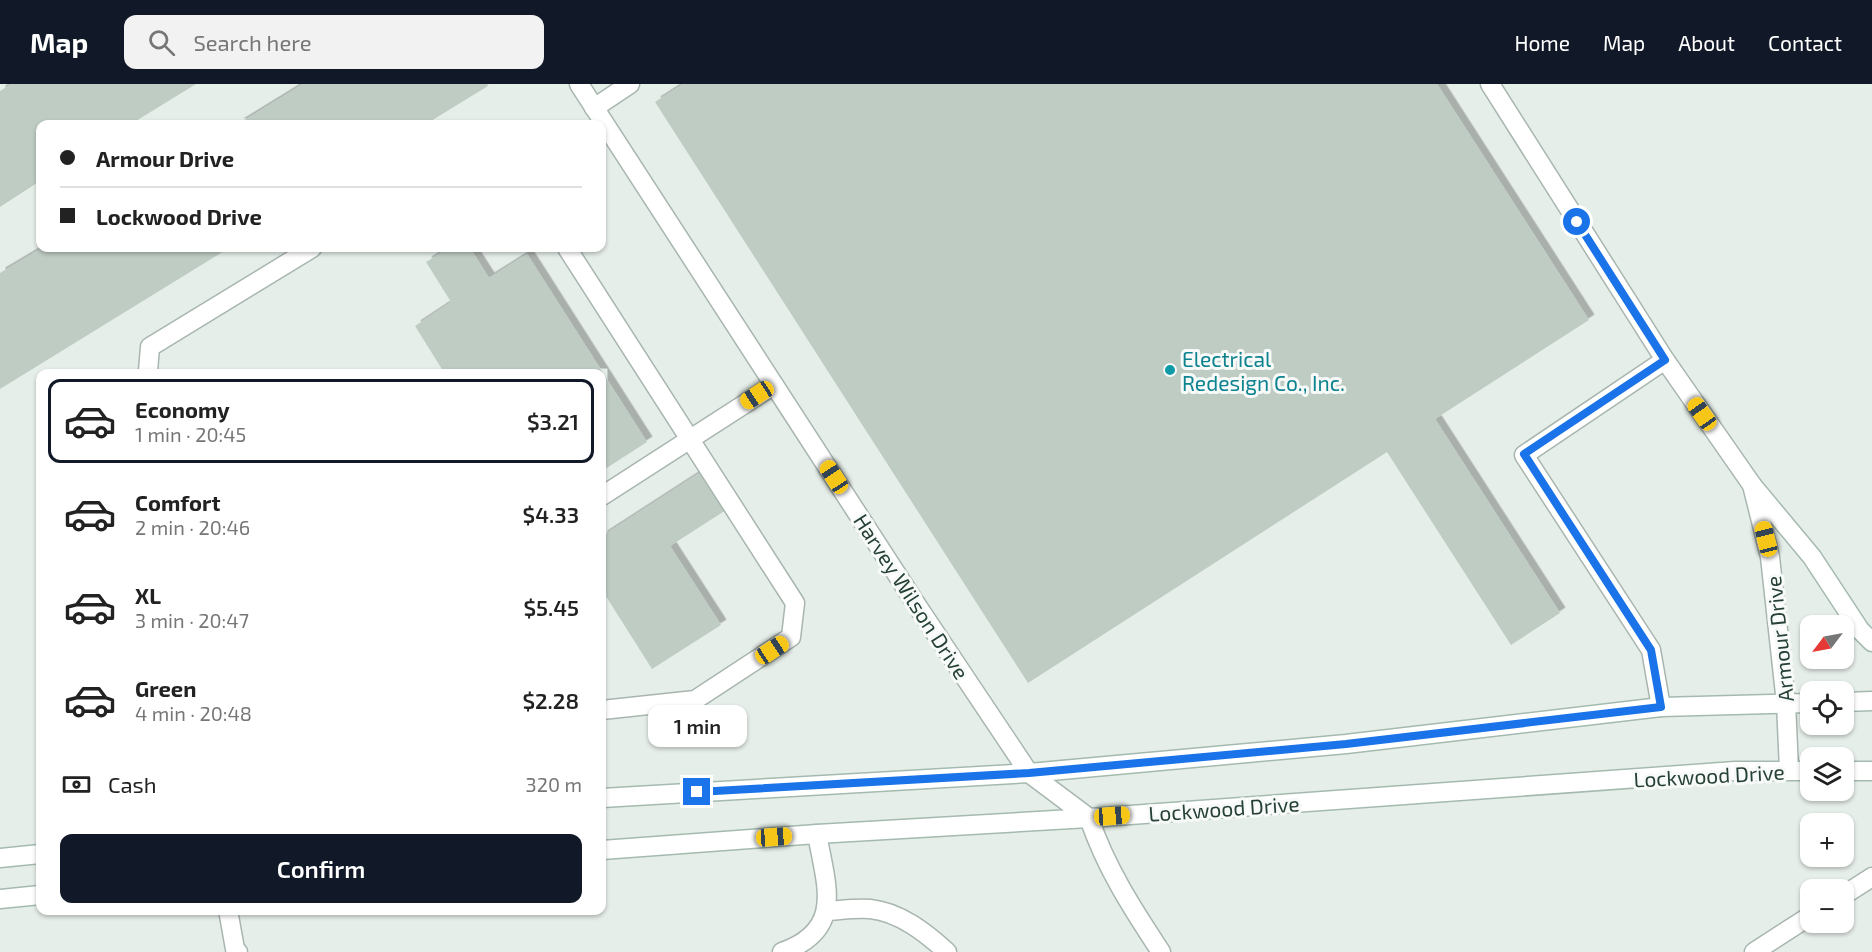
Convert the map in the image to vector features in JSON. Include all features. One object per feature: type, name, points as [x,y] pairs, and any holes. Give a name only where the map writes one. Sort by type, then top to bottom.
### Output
[{"type":"main road","name":"Harvey Wilson Drive","points":[[579,84],[597,117]]},
{"type":"main road","points":[[597,117],[630,84]]},
{"type":"main road","name":"Armour Drive","points":[[1490,84],[1665,360],[1752,485],[1770,557],[1786,703],[1789,770]]},
{"type":"main road","name":"Harvey Wilson Drive","points":[[606,131],[1029,773],[1089,818]]},
{"type":"main road","points":[[148,369],[150,347],[305,252]]},
{"type":"main road","points":[[570,252],[795,603],[791,637],[695,700],[606,710]]},
{"type":"main road","points":[[1661,707],[1651,650],[1524,454],[1665,360]]},
{"type":"main road","points":[[606,493],[774,385]]},
{"type":"main road","points":[[1752,485],[1812,557],[1860,630],[1872,642]]},
{"type":"main road","points":[[1854,702],[1872,701]]},
{"type":"main road","points":[[606,798],[1029,773],[1346,744],[1661,707],[1800,703]]},
{"type":"main road","name":"Lockwood Drive","points":[[606,850],[817,834],[1089,818],[1723,771],[1800,771]]},
{"type":"main road","points":[[1854,771],[1872,771]]},
{"type":"main road","points":[[1089,818],[1100,850],[1119,886],[1161,952]]},
{"type":"main road","points":[[782,952],[795,948],[809,938],[820,926],[827,911],[828,896],[817,834]]},
{"type":"main road","points":[[0,858],[36,854]]},
{"type":"main road","points":[[1854,889],[1872,877]]},
{"type":"main road","points":[[0,899],[36,895]]},
{"type":"main road","points":[[827,911],[871,909],[902,919],[926,934],[947,952]]},
{"type":"main road","points":[[229,915],[235,949],[238,952]]},
{"type":"main road","points":[[1754,952],[1800,922]]},
{"type":"building","points":[[11,84],[196,84],[138,120],[36,120],[36,184],[0,207],[0,91]]},
{"type":"building","points":[[303,84],[487,84],[488,86],[433,120],[244,120]]},
{"type":"building","name":"Electrical Redesign Co., Inc.","points":[[683,84],[1437,84],[1589,320],[1435,419],[1560,613],[1511,645],[1387,452],[1028,683],[655,102]]},
{"type":"building","points":[[36,252],[223,252],[0,389],[0,273]]},
{"type":"building","points":[[442,252],[473,252],[489,278],[527,254],[600,369],[442,369],[415,326],[451,302],[426,262]]},
{"type":"building","points":[[606,378],[647,442],[606,468]]},
{"type":"building","points":[[701,472],[726,510],[670,546],[721,625],[652,669],[606,596],[606,533]]},
{"type":"place","name":"Electrical Redesign Co., Inc.","points":[[1170,370]]},
{"type":"route","points":[[697,792],[1029,773],[1346,744],[1661,707],[1651,650],[1524,454],[1665,360],[1577,222]]}]
